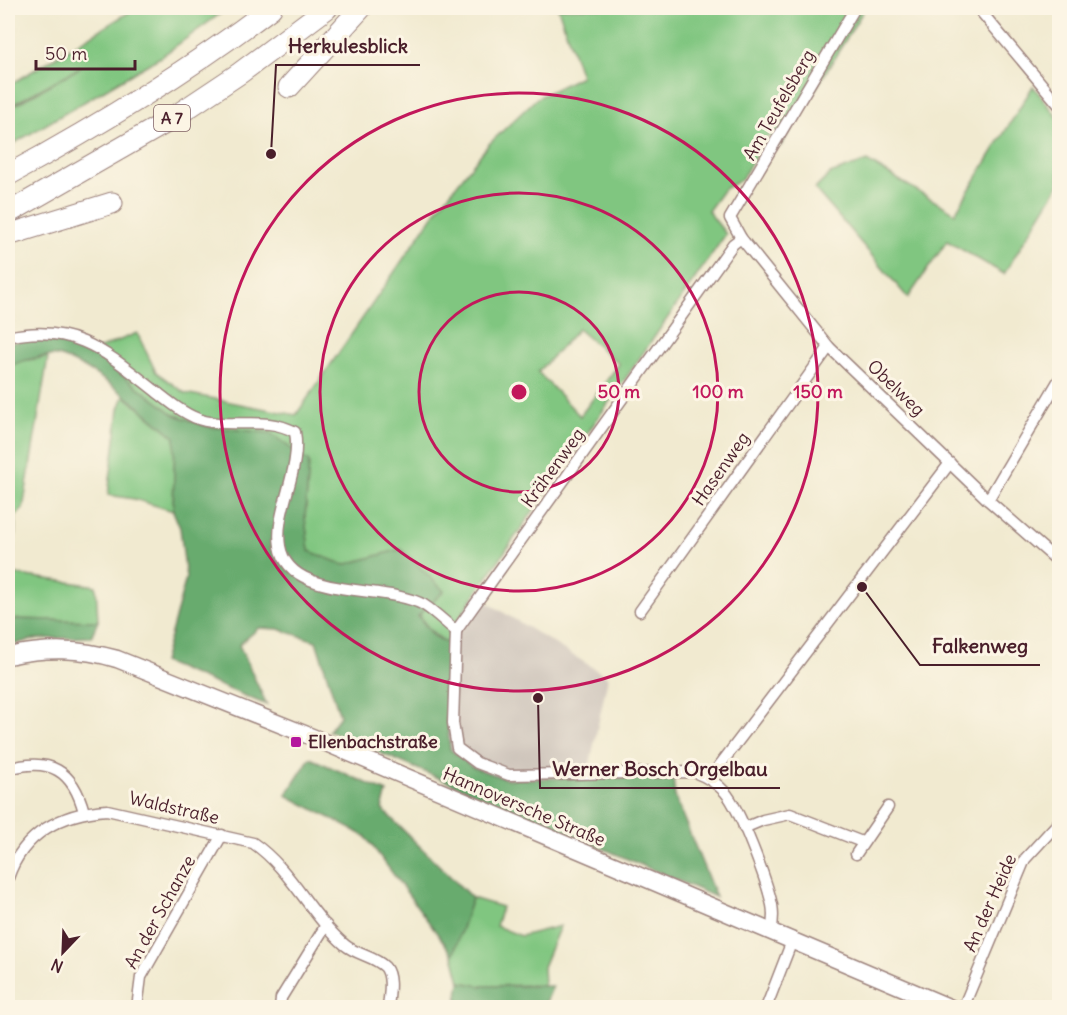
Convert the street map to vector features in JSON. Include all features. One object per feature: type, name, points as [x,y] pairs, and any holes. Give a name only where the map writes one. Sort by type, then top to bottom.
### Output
[{"type":"highway","name":"A 7","points":[[8,175],[149,94],[222,46],[272,8]]},
{"type":"highway","name":"A 7","points":[[8,213],[165,123],[240,73],[327,8]]},
{"type":"highway","points":[[289,87],[361,8]]},
{"type":"highway","points":[[8,235],[112,203]]},
{"type":"main road","name":"Hannoversche Straße","points":[[8,656],[56,648],[90,651],[117,659],[312,736],[951,1008]]},
{"type":"street","name":"Am Teufelsberg","points":[[730,218],[855,8]]},
{"type":"street","points":[[978,8],[1059,106]]},
{"type":"street","name":"Obelweg","points":[[730,218],[741,238],[829,347],[988,500],[1059,563]]},
{"type":"street","name":"Krähenweg","points":[[456,631],[726,253],[741,238]]},
{"type":"street","points":[[8,337],[33,331],[82,341],[100,348],[176,407],[206,421],[271,423],[295,432],[295,459],[279,542],[281,553],[290,568],[314,583],[378,592],[423,605],[456,631],[454,732],[457,748],[477,763],[509,775],[694,772],[710,778],[727,794],[744,828],[772,904],[774,918],[771,933]]},
{"type":"street","name":"Hasenweg","points":[[640,611],[829,347]]},
{"type":"street","points":[[988,500],[1059,378]]},
{"type":"street","points":[[710,778],[950,463]]},
{"type":"street","points":[[8,769],[45,765],[62,772],[74,782],[84,812]]},
{"type":"street","points":[[856,854],[888,807]]},
{"type":"street","name":"Waldstraße","points":[[8,878],[28,841],[64,818],[84,812],[107,810],[253,843],[271,855],[345,945],[386,968],[390,978],[388,1008]]},
{"type":"street","points":[[744,828],[790,814],[862,842]]},
{"type":"street","name":"An der Heide","points":[[963,1008],[1025,859],[1059,821]]},
{"type":"street","name":"An der Schanze","points":[[136,1008],[141,977],[222,836]]},
{"type":"street","points":[[280,1008],[281,998],[326,924]]},
{"type":"street","points":[[766,1008],[792,941]]},
{"type":"shaded area","points":[[475,595],[608,677],[587,778],[506,779],[472,767],[450,749],[447,721],[450,633]]},
{"type":"green space","points":[[136,8],[228,8],[162,56],[8,147],[8,109],[81,67],[8,107],[8,86]]},
{"type":"green space","points":[[558,8],[865,8],[781,146],[768,135],[741,180],[724,189],[708,211],[726,234],[465,609],[450,633],[449,644],[436,636],[427,626],[414,604],[401,549],[344,565],[309,551],[305,518],[309,463],[270,433],[208,427],[175,415],[91,352],[137,333],[156,372],[185,393],[296,415],[439,207],[489,144],[537,98],[581,76]],"holes":[[[578,329],[619,364],[580,416],[538,372]]]},
{"type":"green space","points":[[1033,86],[1059,119],[1059,185],[1004,274],[947,241],[908,298],[815,189],[830,174],[867,161],[955,213]]},
{"type":"green space","points":[[31,340],[60,342],[91,352],[175,415],[208,427],[270,433],[309,462],[305,518],[309,551],[344,565],[401,549],[444,591],[418,616],[434,636],[449,644],[447,721],[450,749],[472,767],[506,779],[673,777],[675,797],[716,897],[329,731],[340,716],[316,641],[278,629],[259,628],[239,645],[267,705],[163,662],[186,578],[180,528],[173,511],[175,437],[135,403],[92,372],[61,357],[33,358],[8,368],[8,343]]},
{"type":"green space","points":[[48,357],[23,509],[16,515],[12,574],[96,586],[98,621],[8,619],[8,368],[15,362]]},
{"type":"green space","points":[[124,396],[175,437],[173,511],[134,499],[108,495],[119,409]]},
{"type":"green space","points":[[8,619],[98,621],[91,637],[35,639],[8,646]]},
{"type":"green space","points":[[310,758],[387,792],[382,809],[472,898],[453,955],[365,836],[286,795]]},
{"type":"green space","points":[[472,898],[502,907],[496,926],[521,936],[560,926],[543,967],[544,985],[481,986],[460,982],[453,955]]},
{"type":"green space","points":[[460,982],[481,986],[553,986],[544,1007],[456,1007]]},
{"type":"place","name":"Herkulesblick","points":[[271,154]]},
{"type":"place","name":"Falkenweg","points":[[862,587]]},
{"type":"place","name":"Werner Bosch Orgelbau","points":[[538,698]]},
{"type":"place","name":"Ellenbachstraße","points":[[296,742]]}]
